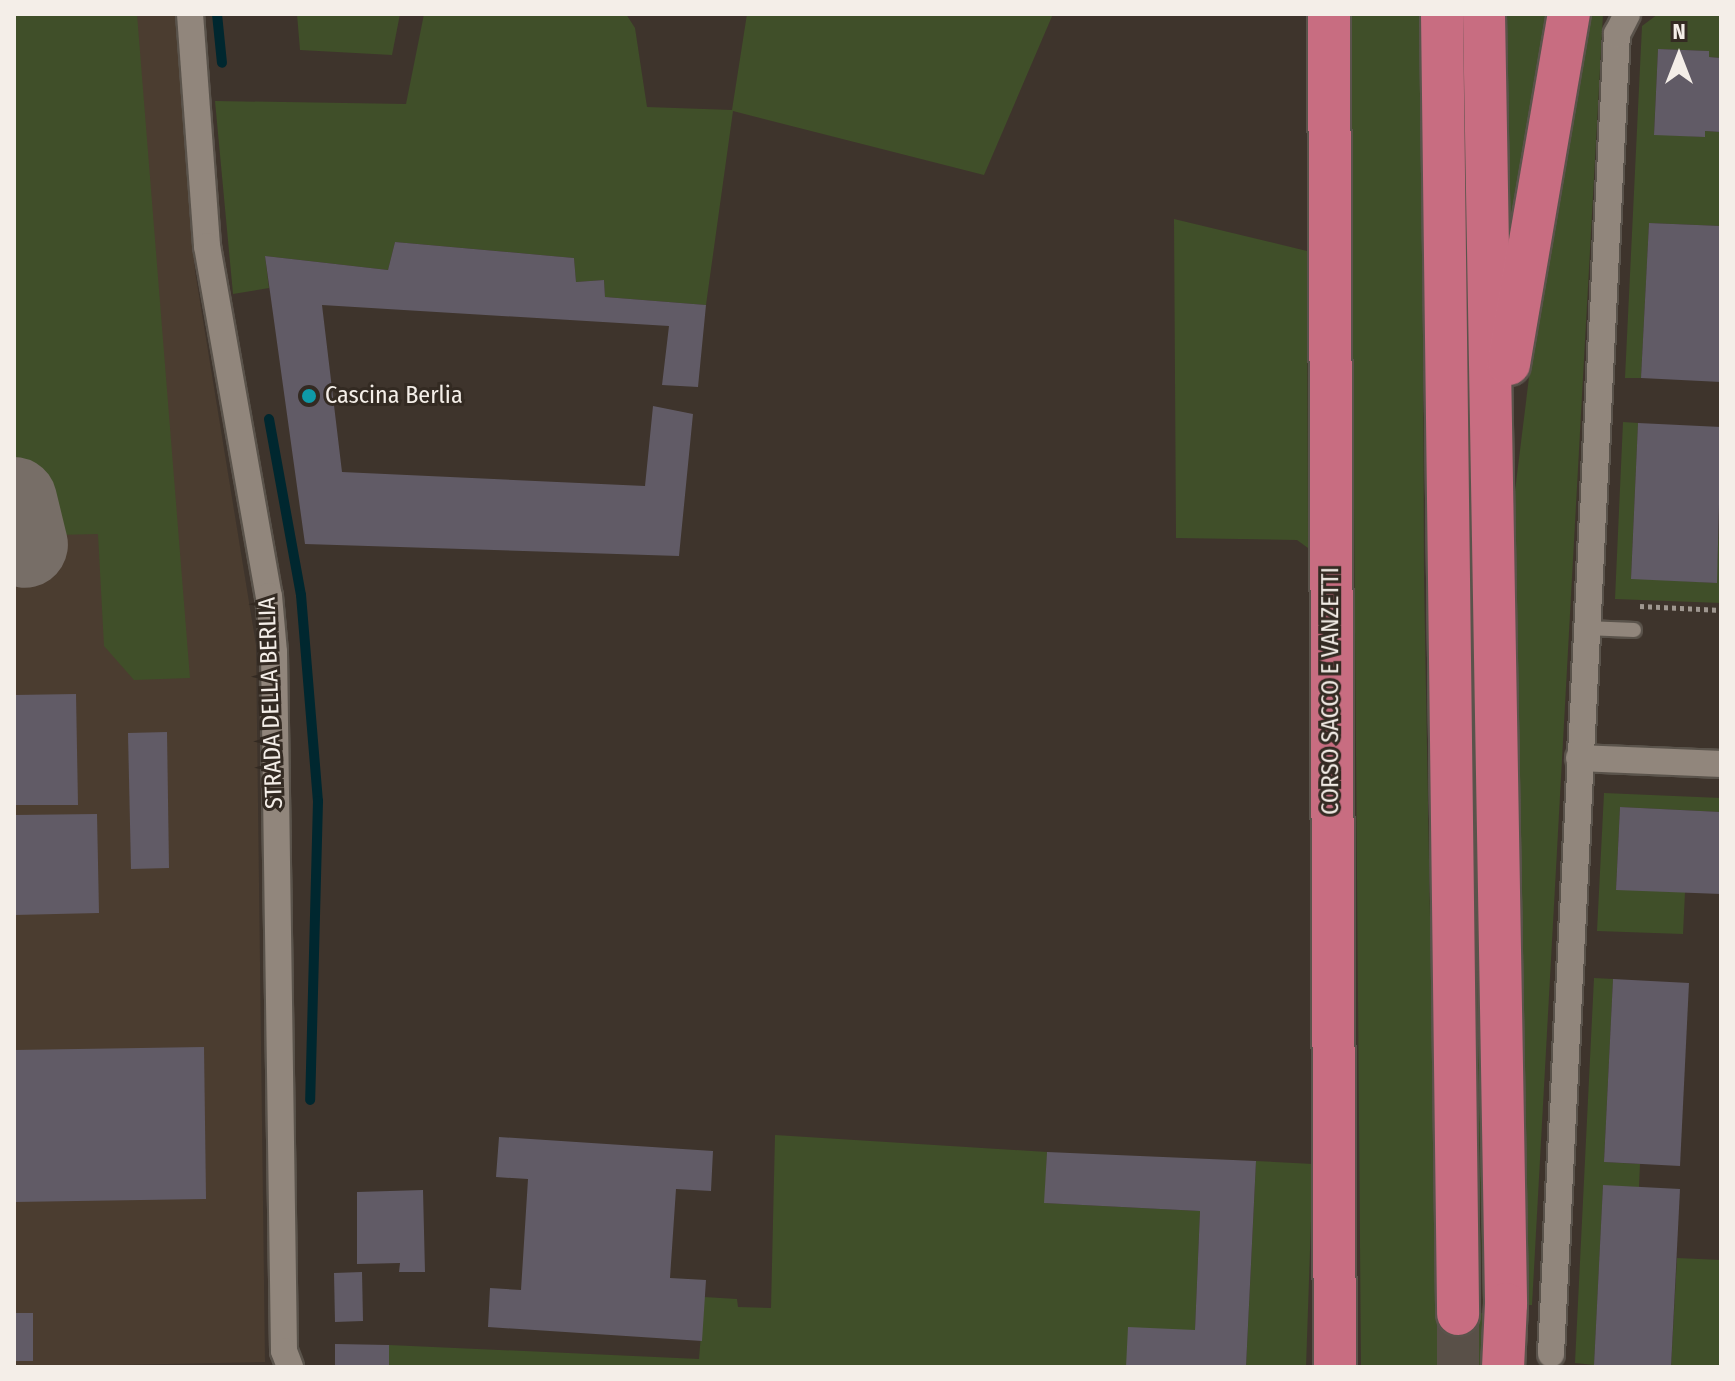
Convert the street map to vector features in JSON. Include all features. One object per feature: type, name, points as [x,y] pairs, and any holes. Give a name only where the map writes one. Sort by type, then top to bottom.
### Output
[{"type":"main road","name":"CORSO SACCO E VANZETTI","points":[[1329,14],[1335,1367]]},
{"type":"main road","points":[[1442,14],[1458,1314]]},
{"type":"main road","points":[[1484,14],[1503,1367]]},
{"type":"main road","points":[[1492,460],[1569,14]]},
{"type":"street","name":"STRADA DELLA BERLIA","points":[[190,14],[207,246],[269,596],[274,652],[283,1362]]},
{"type":"street","points":[[1551,1354],[1617,34],[1627,14]]},
{"type":"street","points":[[1579,758],[1721,764]]},
{"type":"lane","points":[[1586,616],[1634,630]]},
{"type":"path","points":[[1586,616],[1721,610]]},
{"type":"shaded area","points":[[14,14],[176,14],[195,271],[256,645],[265,1362],[14,1367]]},
{"type":"green space","points":[[14,14],[137,14],[190,678],[134,680],[104,646],[98,534],[14,536]]},
{"type":"green space","points":[[297,14],[400,14],[392,55],[300,50]]},
{"type":"green space","points":[[424,14],[626,14],[635,28],[647,107],[732,110],[747,14],[1053,14],[984,175],[733,111],[706,305],[605,297],[604,280],[576,282],[574,258],[395,242],[388,270],[265,256],[269,288],[233,294],[215,101],[406,104]]},
{"type":"green space","points":[[1350,14],[1422,14],[1424,576],[1437,1314],[1483,1313],[1460,262],[1470,262],[1490,1367],[1361,1367]]},
{"type":"green space","points":[[1499,14],[1553,14],[1511,295]]},
{"type":"green space","points":[[1583,14],[1603,14],[1532,1305],[1523,1305],[1514,499],[1542,272]]},
{"type":"green space","points":[[1658,14],[1721,14],[1721,58],[1709,57],[1709,51],[1658,49],[1654,134],[1705,137],[1705,131],[1721,132],[1721,226],[1649,223],[1641,378],[1625,378],[1642,26]]},
{"type":"green space","points":[[1174,219],[1307,251],[1308,548],[1297,540],[1176,538]]},
{"type":"green space","points":[[1623,422],[1638,423],[1631,578],[1716,583],[1721,491],[1721,603],[1615,599]]},
{"type":"green space","points":[[1604,793],[1721,798],[1721,812],[1620,807],[1616,889],[1685,892],[1683,934],[1597,931]]},
{"type":"green space","points":[[1594,978],[1613,979],[1604,1162],[1640,1164],[1639,1187],[1603,1186],[1594,1365],[1575,1363]]},
{"type":"green space","points":[[775,1135],[1047,1152],[1045,1203],[1200,1211],[1195,1330],[1126,1367],[389,1367],[389,1345],[699,1359],[704,1297],[737,1299],[738,1307],[771,1308]]},
{"type":"green space","points":[[1256,1161],[1313,1164],[1306,1367],[1246,1367]]},
{"type":"green space","points":[[1677,1258],[1721,1260],[1721,1367],[1671,1367]]},
{"type":"building","points":[[1658,49],[1709,51],[1709,57],[1721,58],[1721,132],[1705,131],[1705,137],[1654,135]]},
{"type":"building","points":[[1649,223],[1721,226],[1721,382],[1641,378]]},
{"type":"building","name":"Cascina Berlia","points":[[395,242],[574,258],[576,282],[604,280],[605,297],[706,305],[698,387],[662,385],[669,326],[322,305],[342,472],[645,486],[653,406],[693,414],[679,556],[305,544],[265,256],[388,270]]},
{"type":"building","points":[[1638,423],[1721,427],[1717,583],[1631,579]]},
{"type":"building","points":[[76,694],[78,805],[14,805],[14,695]]},
{"type":"building","points":[[167,732],[169,868],[131,869],[128,733]]},
{"type":"building","points":[[1620,807],[1721,812],[1721,894],[1616,890]]},
{"type":"building","points":[[97,814],[99,913],[14,915],[14,815]]},
{"type":"building","points":[[1613,979],[1689,983],[1680,1166],[1604,1162]]},
{"type":"building","points":[[204,1047],[206,1199],[14,1202],[14,1050]]},
{"type":"building","points":[[499,1137],[713,1151],[711,1191],[676,1189],[670,1278],[706,1280],[702,1341],[488,1327],[490,1288],[521,1290],[528,1179],[496,1177]]},
{"type":"building","points":[[1047,1152],[1256,1161],[1246,1367],[1126,1367],[1128,1327],[1195,1330],[1200,1211],[1044,1203]]},
{"type":"building","points":[[1603,1185],[1680,1189],[1671,1367],[1594,1365]]},
{"type":"building","points":[[423,1190],[425,1272],[399,1272],[400,1263],[357,1264],[357,1192]]},
{"type":"building","points":[[362,1272],[363,1321],[335,1322],[334,1273]]},
{"type":"building","points":[[14,1313],[33,1313],[33,1361],[14,1361]]},
{"type":"building","points":[[335,1344],[389,1345],[389,1367],[335,1367]]},
{"type":"waterway","points":[[217,14],[222,63]]},
{"type":"waterway","points":[[269,419],[301,595],[318,801],[310,1100]]},
{"type":"taxiway","points":[[14,500],[25,545]]},
{"type":"tunnel","points":[[1458,1314],[1458,1367]]},
{"type":"place","name":"Cascina Berlia","points":[[309,396]]}]
